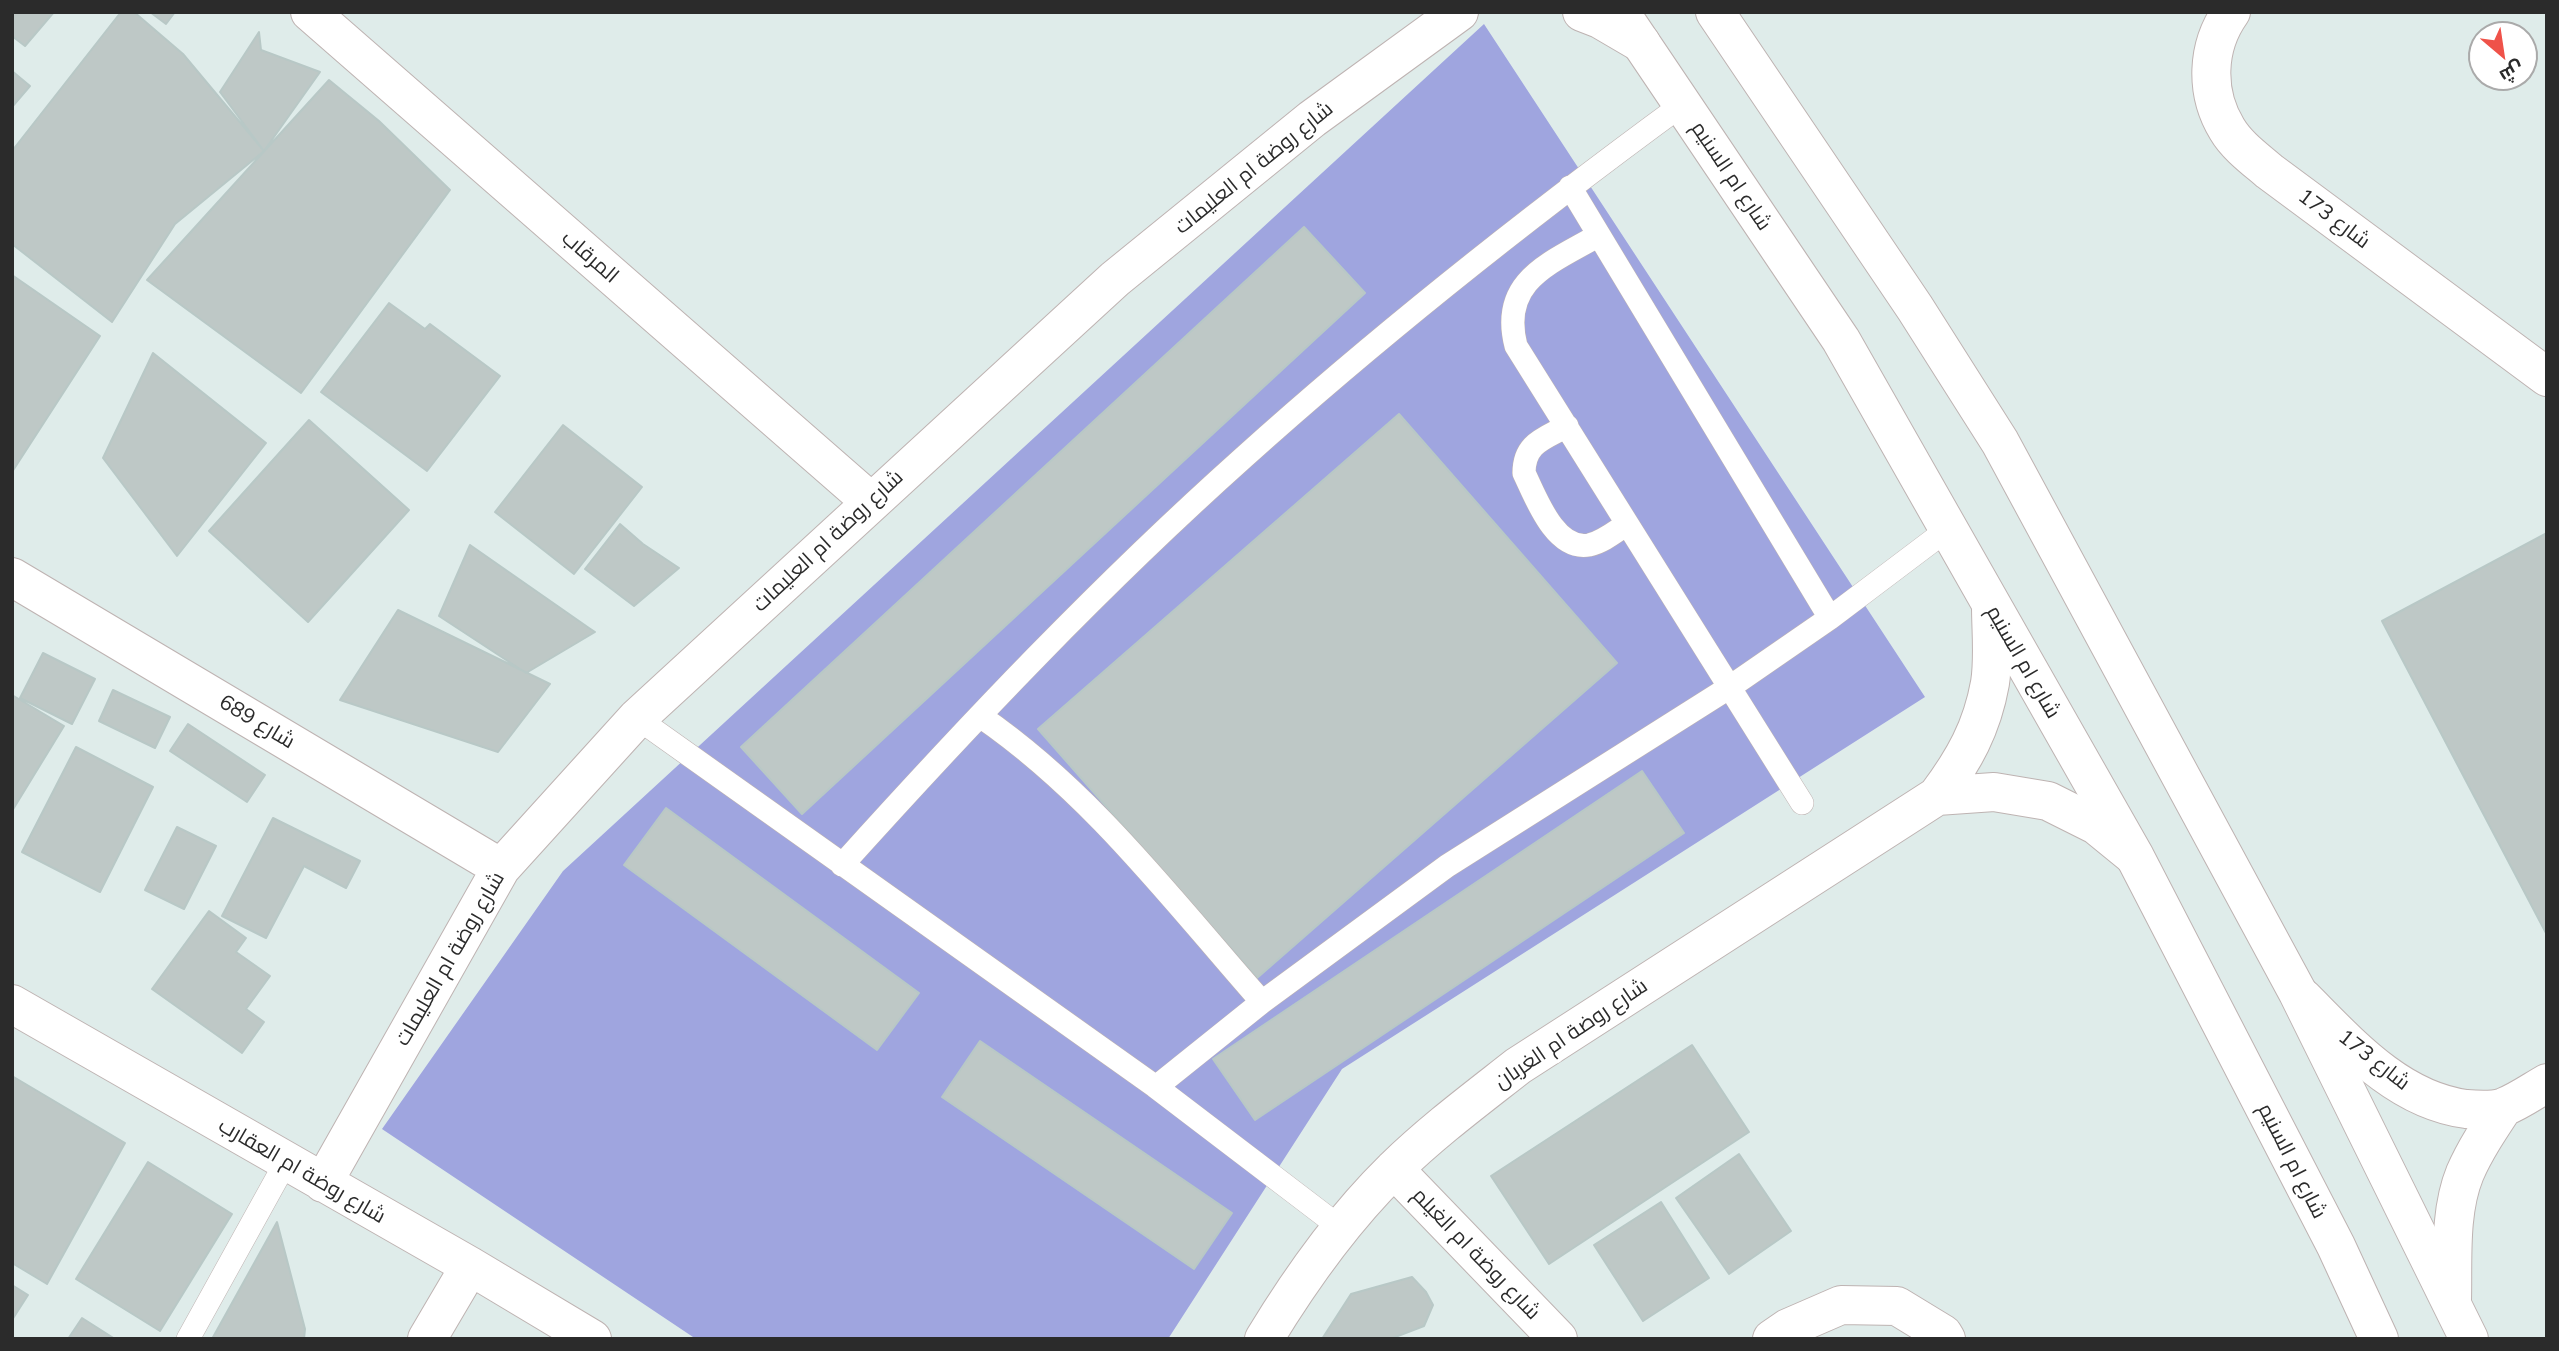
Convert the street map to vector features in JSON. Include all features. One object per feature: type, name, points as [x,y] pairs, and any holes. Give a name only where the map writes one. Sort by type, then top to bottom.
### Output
[{"type":"street","name":"المرقاب","points":[[310,12],[871,502]]},
{"type":"street","name":"شارع روضة ام العليمات","points":[[323,1183],[501,868],[636,718],[1115,278],[1312,119],[1459,12]]},
{"type":"street","points":[[1582,12],[1631,27]]},
{"type":"street","points":[[1715,12],[1915,308],[2000,442],[2298,993],[2469,1339]]},
{"type":"street","name":"شارع 173","points":[[2221,16],[2211,77],[2216,106],[2228,131],[2248,153],[2547,377]]},
{"type":"street","name":"شارع ام السنيم","points":[[1631,27],[1841,340],[2135,857],[2336,1246],[2379,1339]]},
{"type":"street","name":"شارع 689","points":[[12,577],[501,868]]},
{"type":"street","name":"شارع روضة ام الغربان","points":[[1264,1339],[1300,1281],[1341,1228],[1394,1169],[1454,1115],[1518,1066],[1937,796],[1963,761],[1980,722],[1990,680],[1992,606]]},
{"type":"street","name":"شارع روضة ام الغربان","points":[[1937,796],[1994,792],[2048,801],[2096,825],[2135,857]]},
{"type":"street","name":"شارع 173","points":[[2298,993],[2379,1070],[2429,1100],[2479,1111],[2503,1108],[2547,1083]]},
{"type":"street","name":"شارع روضة ام العقارب","points":[[12,1004],[470,1266],[592,1339]]},
{"type":"street","name":"شارع 173","points":[[2452,1301],[2456,1209],[2465,1175],[2483,1138],[2503,1108]]},
{"type":"street","name":"شارع روضة ام الغيلم","points":[[1394,1169],[1558,1339]]},
{"type":"street","points":[[427,1339],[470,1266]]},
{"type":"street","points":[[1772,1339],[1788,1328],[1841,1304],[1897,1306],[1946,1339]]},
{"type":"lane","points":[[842,865],[980,716],[1128,565],[1241,459],[1457,274],[1683,104]]},
{"type":"lane","points":[[1570,187],[1830,618]]},
{"type":"lane","points":[[1599,235],[1529,278],[1518,293],[1513,310],[1512,329],[1516,346],[1802,803]]},
{"type":"lane","points":[[1567,426],[1532,446],[1524,464],[1524,473],[1553,527],[1560,537],[1569,543],[1580,545],[1601,540],[1627,524]]},
{"type":"lane","points":[[1156,1087],[1262,1002],[1447,866],[1730,687],[1830,618],[1948,529]]},
{"type":"lane","points":[[980,716],[1013,738],[1074,791],[1262,1002]]},
{"type":"lane","points":[[636,718],[1156,1087],[1341,1228]]},
{"type":"lane","points":[[188,1339],[286,1162]]},
{"type":"shaded area","points":[[1484,24],[1925,697],[1342,1069],[1168,1339],[696,1339],[382,1129],[563,871]]},
{"type":"building","points":[[12,12],[54,12],[25,46],[12,36]]},
{"type":"building","points":[[121,12],[134,12],[183,54],[264,151],[175,224],[112,322],[12,244],[12,151]]},
{"type":"building","points":[[150,12],[175,12],[166,24]]},
{"type":"building","points":[[259,32],[261,50],[320,72],[264,151],[220,92]]},
{"type":"building","points":[[12,71],[30,86],[12,107]]},
{"type":"building","points":[[329,80],[379,121],[450,190],[301,393],[147,280]]},
{"type":"building","points":[[1304,227],[1365,293],[802,814],[741,747]]},
{"type":"building","points":[[12,275],[100,336],[12,472]]},
{"type":"building","points":[[389,303],[425,329],[430,324],[500,376],[427,471],[321,392]]},
{"type":"building","points":[[153,353],[266,443],[177,556],[103,458]]},
{"type":"building","points":[[1399,414],[1617,663],[1257,978],[1038,729]]},
{"type":"building","points":[[309,420],[409,510],[308,622],[209,531]]},
{"type":"building","points":[[563,425],[642,487],[574,574],[495,512]]},
{"type":"building","points":[[620,524],[643,544],[679,568],[634,606],[585,569]]},
{"type":"building","points":[[2547,533],[2547,935],[2382,621]]},
{"type":"building","points":[[470,545],[595,632],[526,673],[439,616]]},
{"type":"building","points":[[398,610],[550,684],[498,752],[340,700]]},
{"type":"building","points":[[43,653],[95,679],[72,724],[20,698]]},
{"type":"building","points":[[113,690],[170,717],[155,748],[99,721]]},
{"type":"building","points":[[12,695],[64,726],[12,811]]},
{"type":"building","points":[[188,724],[265,775],[247,802],[170,751]]},
{"type":"building","points":[[76,747],[153,787],[100,892],[22,852]]},
{"type":"building","points":[[1642,771],[1684,833],[1255,1120],[1213,1059]]},
{"type":"building","points":[[666,808],[919,993],[877,1050],[624,865]]},
{"type":"building","points":[[273,818],[360,861],[346,888],[304,866],[266,938],[222,916]]},
{"type":"building","points":[[177,827],[216,846],[184,909],[145,890]]},
{"type":"building","points":[[209,911],[246,938],[236,952],[270,976],[246,1009],[264,1022],[242,1053],[152,989]]},
{"type":"building","points":[[980,1041],[1232,1213],[1194,1269],[942,1097]]},
{"type":"building","points":[[1692,1045],[1749,1132],[1549,1264],[1491,1176]]},
{"type":"building","points":[[12,1076],[125,1143],[47,1284],[12,1263]]},
{"type":"building","points":[[1739,1154],[1791,1231],[1729,1274],[1676,1198]]},
{"type":"building","points":[[148,1162],[232,1214],[160,1331],[76,1279]]},
{"type":"building","points":[[1661,1202],[1709,1278],[1643,1321],[1594,1245]]},
{"type":"building","points":[[277,1222],[305,1329],[304,1339],[212,1339]]},
{"type":"building","points":[[1412,1277],[1426,1292],[1433,1305],[1424,1326],[1390,1339],[1322,1339],[1351,1294]]},
{"type":"building","points":[[12,1285],[28,1295],[12,1320]]},
{"type":"building","points":[[82,1318],[115,1339],[68,1339]]}]
